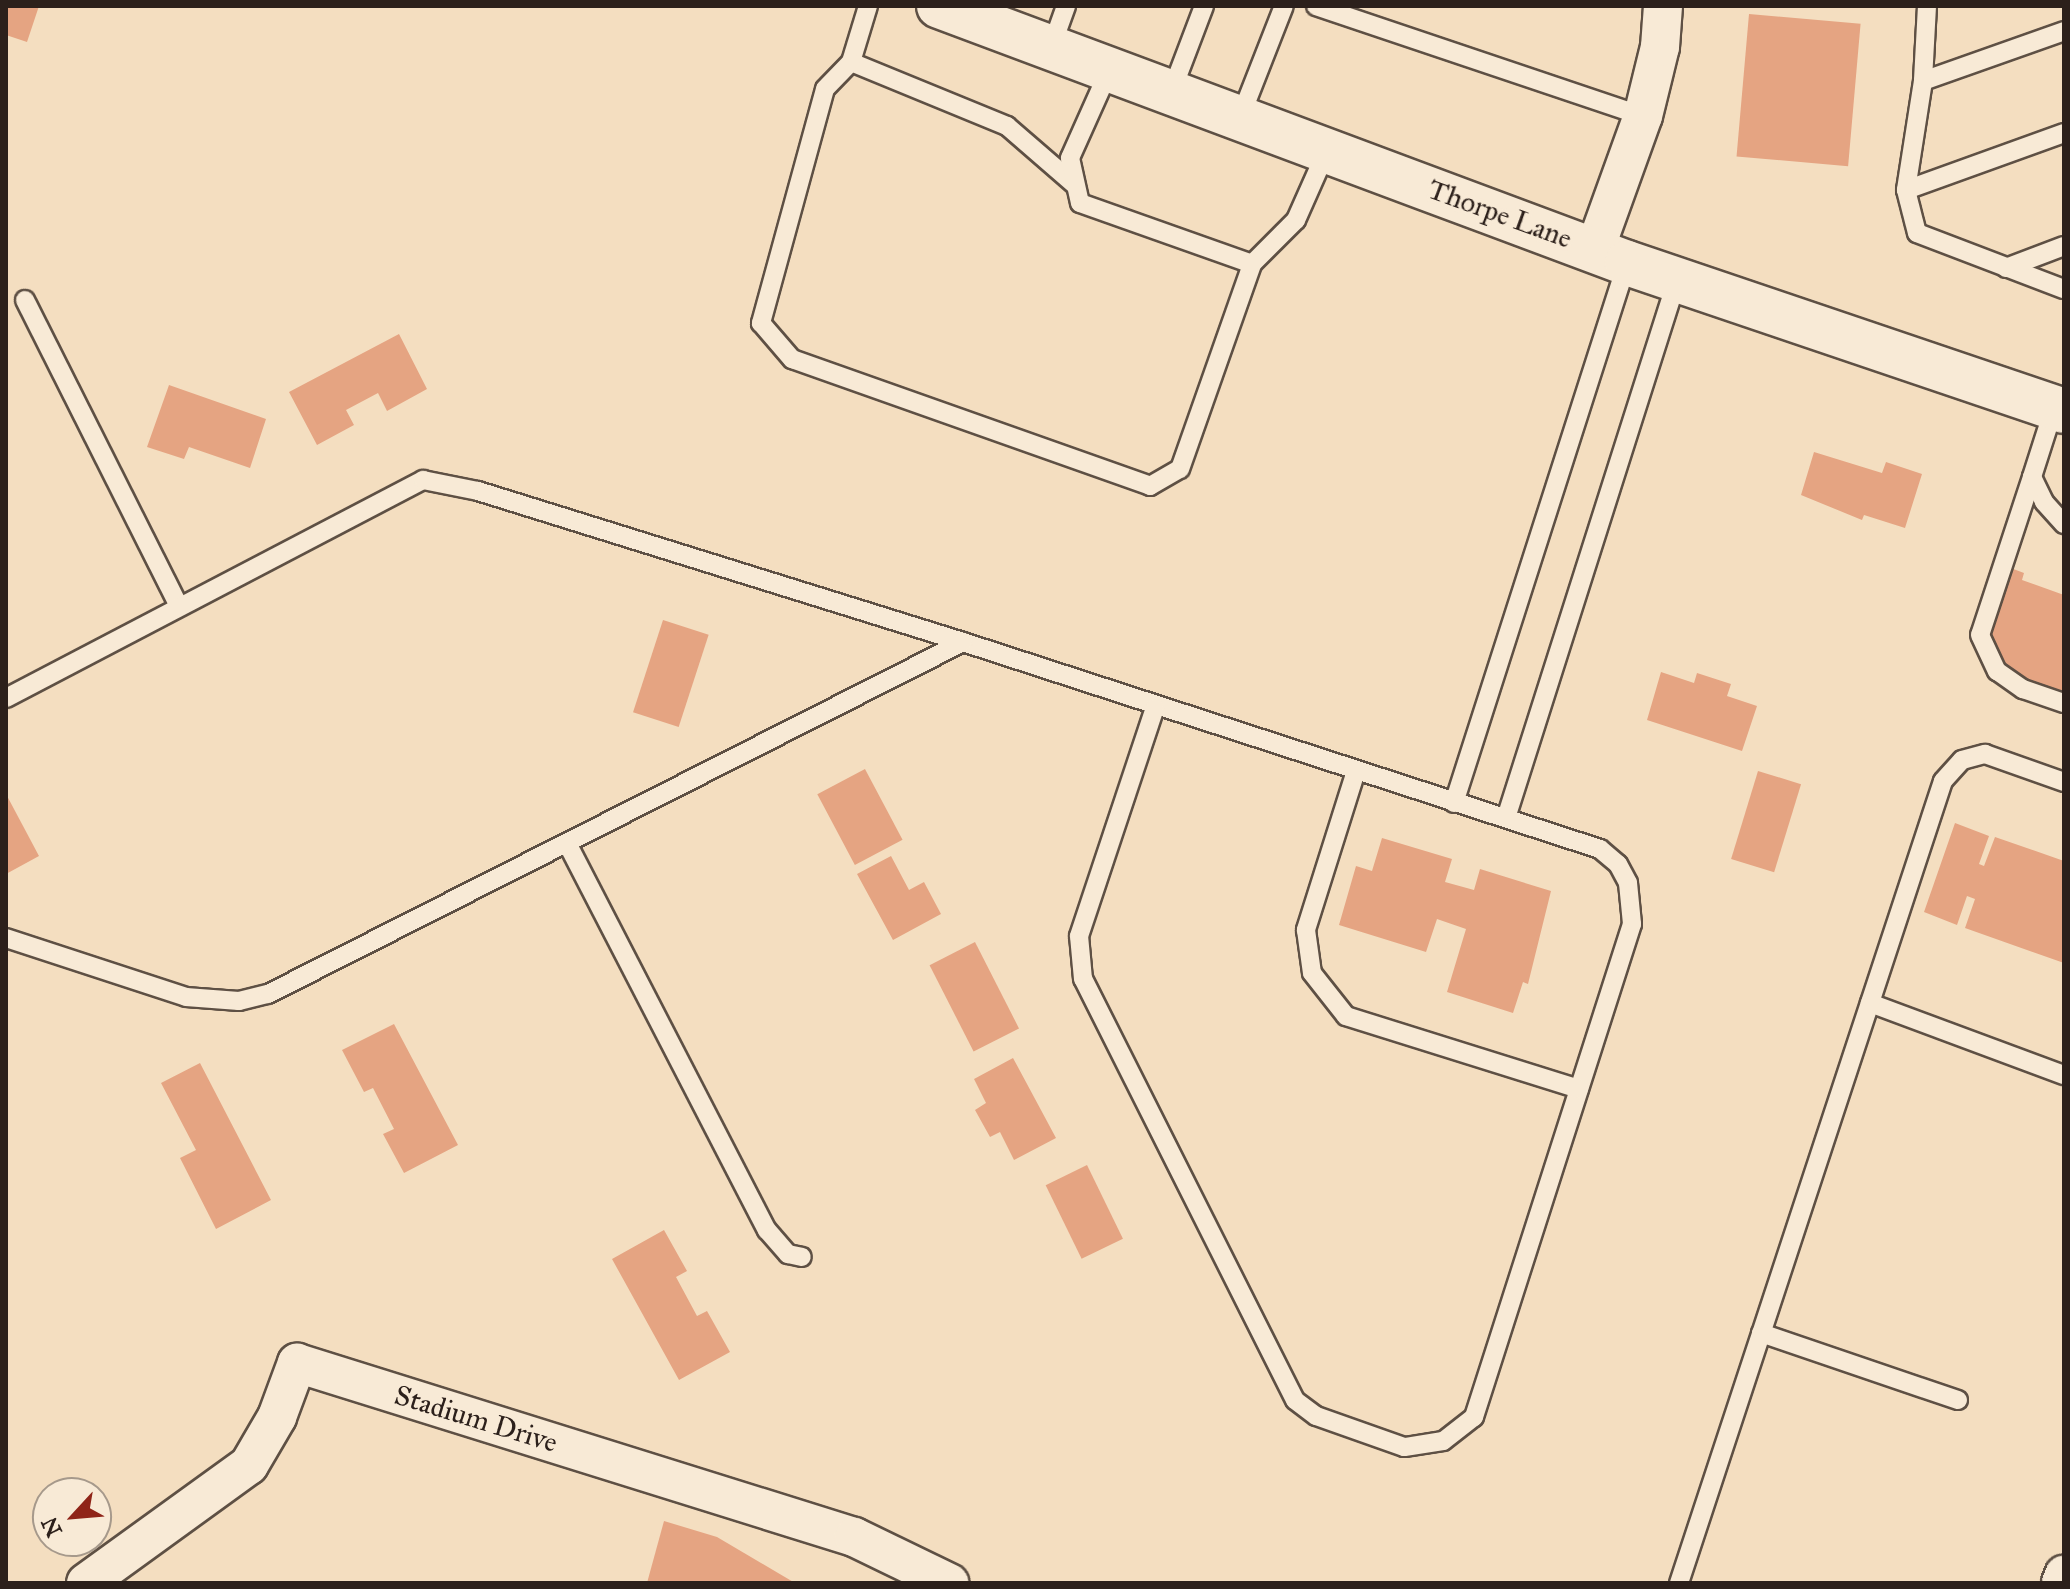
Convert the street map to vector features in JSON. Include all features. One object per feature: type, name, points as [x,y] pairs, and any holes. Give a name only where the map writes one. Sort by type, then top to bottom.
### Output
[{"type":"street","points":[[1611,256],[1660,47],[1663,6]]},
{"type":"street","name":"Thorpe Lane","points":[[943,7],[1108,73],[1240,118],[1611,256],[2059,409]]},
{"type":"street","name":"Stadium Drive","points":[[86,1583],[249,1465],[277,1417],[297,1363],[854,1537],[949,1583]]},
{"type":"street","points":[[2061,1583],[2064,1575]]},
{"type":"lane","points":[[868,6],[851,62],[825,89],[761,323],[792,359],[1150,486],[1180,469],[1252,264],[1296,220],[1327,150]]},
{"type":"lane","points":[[1050,51],[1066,6]]},
{"type":"lane","points":[[1171,93],[1204,6]]},
{"type":"lane","points":[[1240,118],[1284,6]]},
{"type":"lane","points":[[1316,6],[1643,116]]},
{"type":"lane","points":[[1927,6],[1923,81],[1906,190],[1917,233],[2064,289]]},
{"type":"lane","points":[[1923,81],[2064,31]]},
{"type":"lane","points":[[851,62],[1007,126],[1075,185]]},
{"type":"lane","points":[[1108,73],[1070,158],[1080,203],[1252,264]]},
{"type":"lane","points":[[1906,190],[2064,133]]},
{"type":"lane","points":[[2006,268],[2064,246]]},
{"type":"lane","points":[[1454,803],[1611,256]]},
{"type":"lane","points":[[1506,818],[1678,278]]},
{"type":"lane","points":[[25,300],[179,606]]},
{"type":"lane","points":[[2059,409],[2032,477],[1980,635],[1997,671],[2023,689],[2064,703]]},
{"type":"lane","points":[[2032,477],[2044,502],[2064,524]]},
{"type":"lane","points":[[6,698],[423,480],[463,487],[963,642],[1155,708],[1600,849],[1618,864],[1633,901],[1632,924],[1474,1417],[1443,1441],[1404,1447],[1316,1416],[1295,1400],[1083,979],[1077,958],[1079,936],[1155,708]]},
{"type":"lane","points":[[6,938],[186,997],[239,1001],[268,994],[963,642]]},
{"type":"lane","points":[[1679,1583],[1943,781],[1962,760],[1985,754],[2064,782]]},
{"type":"lane","points":[[1356,771],[1306,930],[1312,973],[1346,1016],[1579,1089]]},
{"type":"lane","points":[[567,843],[767,1230],[788,1254],[802,1257]]},
{"type":"lane","points":[[1870,1003],[2064,1075]]},
{"type":"lane","points":[[1761,1333],[1958,1400]]},
{"type":"building","points":[[6,6],[39,6],[27,42],[6,35]]},
{"type":"building","points":[[1749,14],[1861,24],[1848,166],[1737,156]]},
{"type":"building","points":[[399,334],[427,389],[387,411],[378,393],[346,410],[354,425],[317,445],[289,392]]},
{"type":"building","points":[[169,385],[266,419],[250,468],[189,447],[184,459],[147,447]]},
{"type":"building","points":[[1814,452],[1882,473],[1886,462],[1922,474],[1905,528],[1864,515],[1862,520],[1801,495]]},
{"type":"building","points":[[2008,567],[2024,573],[2022,580],[2064,595],[2064,695],[2009,676],[1988,632]]},
{"type":"building","points":[[663,620],[709,635],[679,727],[633,712]]},
{"type":"building","points":[[1661,672],[1694,683],[1697,673],[1731,684],[1727,696],[1757,706],[1742,751],[1647,720]]},
{"type":"building","points":[[865,769],[903,840],[855,865],[817,794]]},
{"type":"building","points":[[1758,771],[1801,784],[1774,872],[1731,859]]},
{"type":"building","points":[[6,794],[39,856],[6,874]]},
{"type":"building","points":[[1955,823],[1989,836],[1979,864],[1984,866],[1995,837],[2064,861],[2064,963],[1965,928],[1975,899],[1967,896],[1957,925],[1924,912]]},
{"type":"building","points":[[1382,838],[1452,859],[1445,882],[1474,890],[1480,869],[1551,891],[1528,984],[1523,982],[1513,1013],[1447,992],[1466,929],[1437,919],[1426,952],[1339,925],[1356,866],[1372,871]]},
{"type":"building","points":[[891,856],[909,890],[924,882],[941,914],[893,940],[857,874]]},
{"type":"building","points":[[975,942],[1019,1028],[974,1052],[930,965]]},
{"type":"building","points":[[394,1024],[458,1145],[404,1173],[383,1134],[394,1129],[373,1088],[364,1092],[342,1050]]},
{"type":"building","points":[[1013,1058],[1056,1138],[1014,1160],[1000,1132],[990,1137],[975,1110],[986,1103],[974,1079]]},
{"type":"building","points":[[200,1063],[271,1200],[216,1229],[180,1158],[196,1150],[161,1083]]},
{"type":"building","points":[[1087,1165],[1123,1239],[1082,1259],[1046,1185]]},
{"type":"building","points":[[664,1230],[687,1271],[676,1277],[697,1316],[707,1311],[730,1352],[679,1380],[612,1259]]},
{"type":"building","points":[[664,1521],[717,1537],[795,1583],[647,1583]]}]
